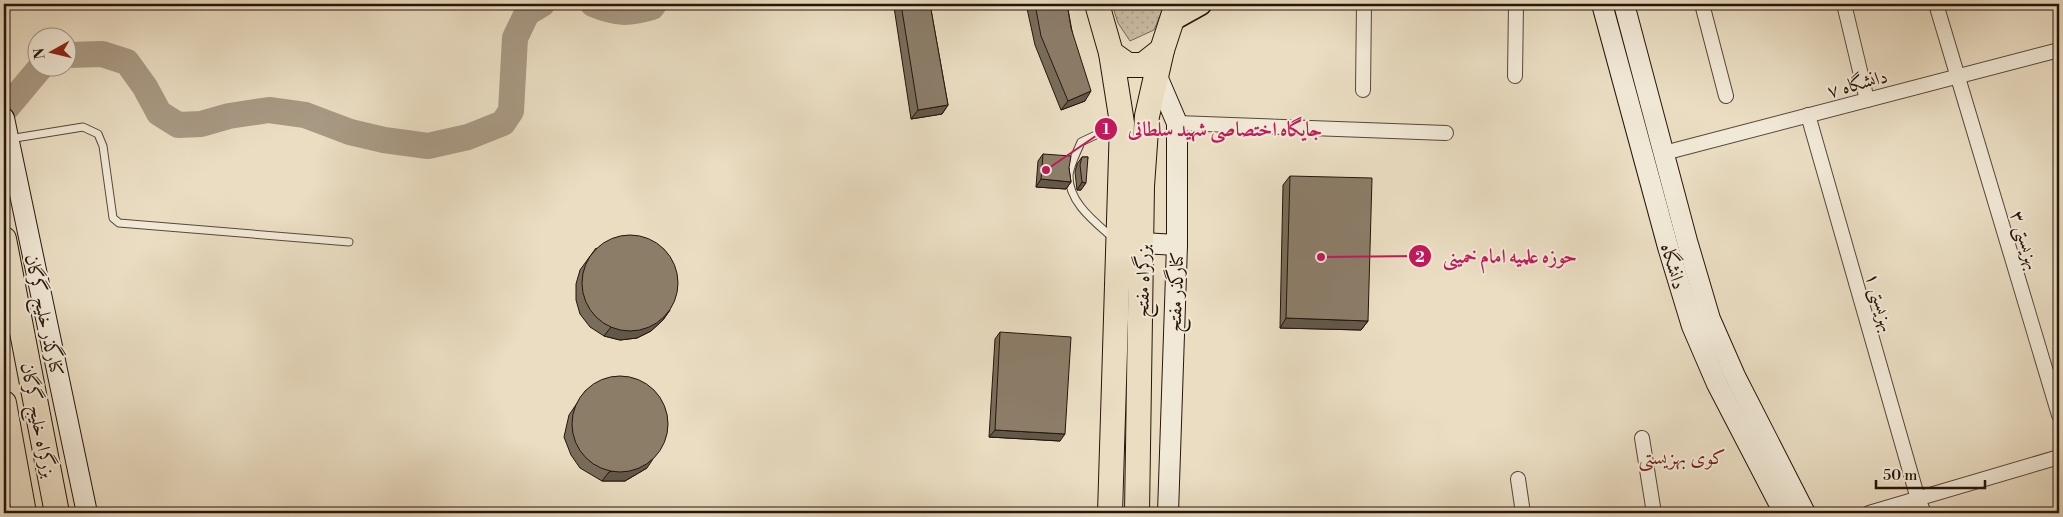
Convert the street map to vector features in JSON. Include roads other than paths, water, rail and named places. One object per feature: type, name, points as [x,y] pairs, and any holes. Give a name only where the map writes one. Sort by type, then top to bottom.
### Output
[{"type":"highway","name":"بزرگراه مفتح","points":[[1097,4],[1111,53],[1122,123],[1110,513]]},
{"type":"highway","name":"بزرگراه مفتح","points":[[1137,513],[1142,186],[1147,116],[1162,50],[1175,11]]},
{"type":"highway","points":[[1111,53],[1128,65],[1143,65],[1162,50]]},
{"type":"highway","name":"بزرگراه خلیج گرگان","points":[[4,239],[57,513]]},
{"type":"highway","name":"بزرگراه خلیج گرگان","points":[[4,403],[24,513]]},
{"type":"main road","points":[[1175,11],[1200,4]]},
{"type":"main road","name":"دانشگاه","points":[[1602,4],[1665,237],[1692,326],[1718,384],[1784,513]]},
{"type":"main road","name":"دانشگاه","points":[[1624,4],[1687,241],[1710,319],[1735,376],[1805,513]]},
{"type":"main road","name":"کنارگذر مفتح","points":[[1156,74],[1177,123],[1177,245],[1168,513]]},
{"type":"main road","name":"کنارگذر خلیج گرگان","points":[[6,128],[87,513]]},
{"type":"main road","points":[[1142,243],[1177,245]]},
{"type":"main road","points":[[4,430],[14,457]]},
{"type":"street","points":[[1363,90],[1364,4]]},
{"type":"street","points":[[1515,76],[1516,4]]},
{"type":"street","points":[[1702,4],[1726,96]]},
{"type":"street","points":[[1844,4],[1867,100]]},
{"type":"street","name":"۳ بهزیستی","points":[[1936,4],[2059,415]]},
{"type":"street","name":"۷ دانشگاه","points":[[1664,153],[2059,50]]},
{"type":"street","name":"۱ بهزیستی","points":[[1808,115],[1918,499],[1924,513]]},
{"type":"street","points":[[1177,123],[1446,133]]},
{"type":"street","points":[[1642,438],[1654,513]]},
{"type":"street","points":[[1869,513],[2059,457]]},
{"type":"street","points":[[1518,479],[1523,513]]},
{"type":"lane","points":[[1118,243],[1084,212],[1070,188],[1069,174],[1081,142],[1122,123]]},
{"type":"lane","points":[[6,128],[84,127],[98,134],[103,146],[113,218],[119,223],[349,242]]},
{"type":"waterway","points":[[78,55],[102,54],[127,62],[145,87],[159,113],[178,125],[201,124],[229,116],[269,110],[305,115],[350,132],[384,140],[428,146],[468,137],[503,123],[511,111],[515,38],[527,13],[542,4]]},
{"type":"waterway","points":[[593,4],[609,10],[622,12],[644,9],[652,7],[654,4]]},
{"type":"waterway","points":[[4,111],[32,78]]},
{"type":"place","name":"جایگاه اختصاصی شهید سلطانی","points":[[1046,170]]},
{"type":"place","name":"حوزه علمیه امام خمینی","points":[[1321,257]]},
{"type":"district","name":"کوی بهزیستی","points":[[1682,457]]}]
